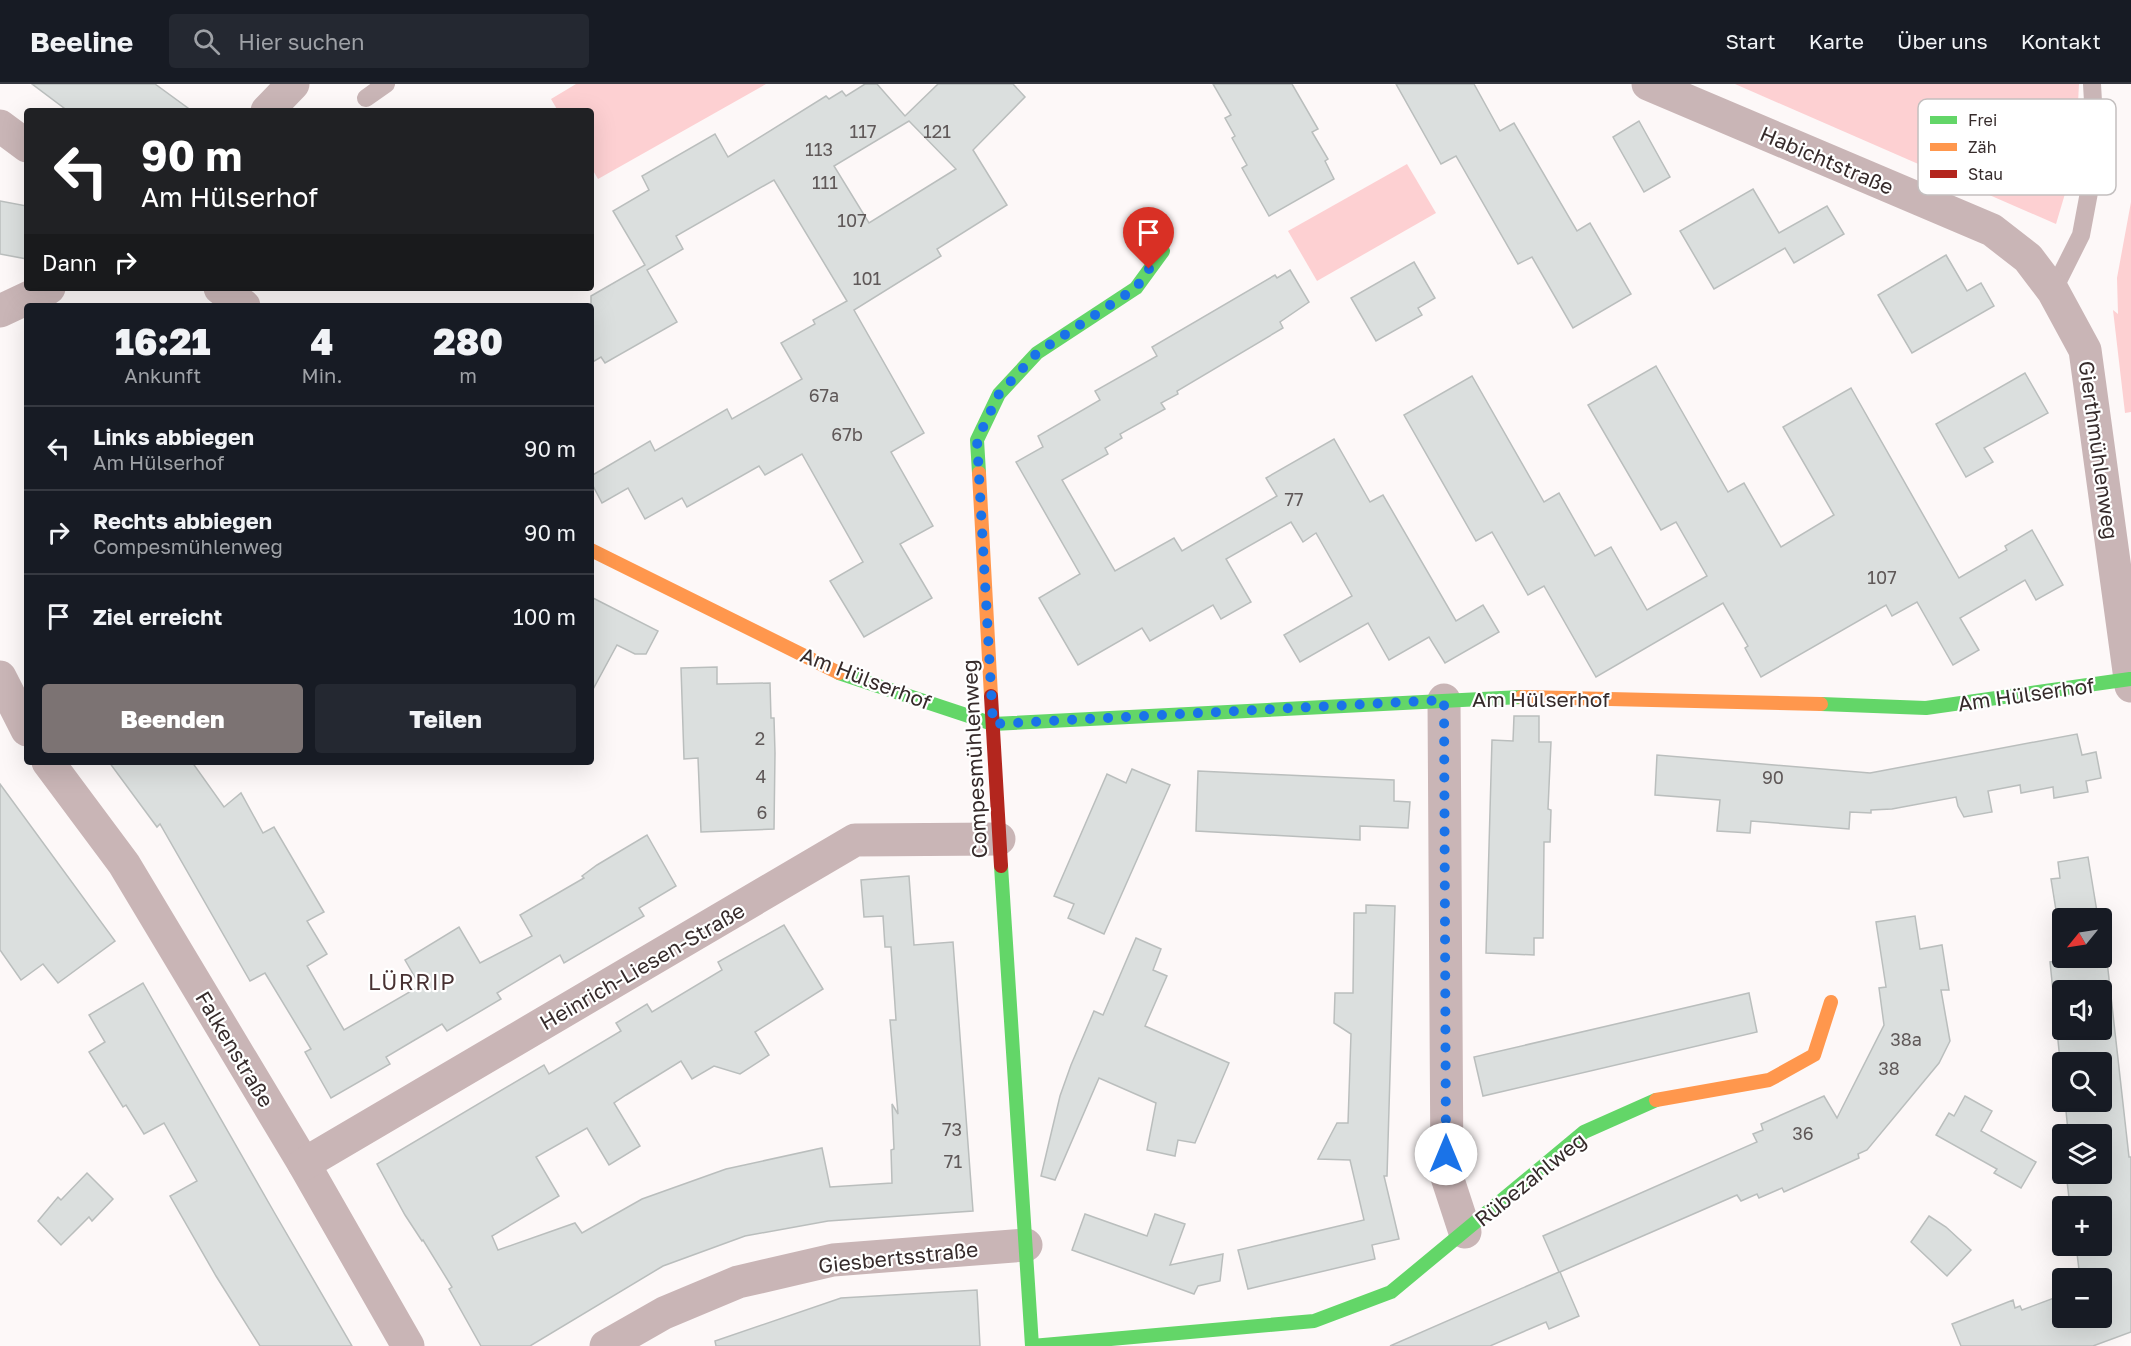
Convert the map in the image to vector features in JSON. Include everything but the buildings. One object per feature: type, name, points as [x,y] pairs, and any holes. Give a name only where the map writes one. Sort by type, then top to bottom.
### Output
[{"type":"street","points":[[270,108],[293,84]]},
{"type":"street","name":"Habichtstraße","points":[[1648,84],[1992,230],[2028,258],[2054,291]]},
{"type":"street","points":[[0,126],[24,144]]},
{"type":"street","name":"Compesmühlenweg","points":[[1032,1346],[999,839],[977,440],[999,394],[1037,353],[1136,288],[1163,251]]},
{"type":"street","points":[[0,311],[43,291]]},
{"type":"street","points":[[224,291],[240,303]]},
{"type":"street","name":"Gierthmühlenweg","points":[[2054,291],[2085,350],[2131,682]]},
{"type":"street","name":"Am Hülserhof","points":[[594,552],[831,670],[993,724],[1444,700],[1546,698],[1729,701],[1926,708],[2131,682]]},
{"type":"street","points":[[0,677],[24,724]]},
{"type":"street","name":"Rübezahlweg","points":[[1444,700],[1446,1178],[1465,1232]]},
{"type":"street","name":"Falkenstraße","points":[[50,765],[124,864],[304,1164],[408,1346]]},
{"type":"street","name":"Heinrich-Liesen-Straße","points":[[304,1164],[855,840],[999,839]]},
{"type":"street","name":"Rübezahlweg","points":[[1032,1346],[1314,1322],[1391,1292],[1584,1132],[1659,1099],[1769,1080],[1814,1055],[1831,1002]]},
{"type":"street","name":"Giesbertsstraße","points":[[606,1346],[664,1313],[738,1282],[833,1260],[1026,1245]]},
{"type":"lane","points":[[366,98],[386,84]]},
{"type":"lane","points":[[2092,84],[2093,99]]},
{"type":"lane","points":[[2054,291],[2081,235],[2088,195]]},
{"type":"shaded area","points":[[576,84],[766,84],[598,179],[594,172],[594,108],[556,108],[551,99]]},
{"type":"shaded area","points":[[1735,84],[2079,84],[2078,99],[1918,99],[1918,164]]},
{"type":"shaded area","points":[[1407,164],[1436,213],[1317,281],[1288,231]]},
{"type":"shaded area","points":[[1990,195],[2065,195],[2056,224]]},
{"type":"shaded area","points":[[2131,202],[2131,412],[2125,413],[2113,310],[2118,314],[2117,278]]},
{"type":"traffic: fast","points":[[979,473],[977,440],[999,394],[1037,353],[1136,288],[1163,251]]},
{"type":"traffic: fast","points":[[839,673],[993,724],[1521,697]]},
{"type":"traffic: fast","points":[[1821,704],[1926,708],[2130,679]]},
{"type":"traffic: fast","points":[[1001,866],[1032,1346]]},
{"type":"traffic: fast","points":[[1032,1346],[1314,1321],[1391,1292],[1584,1132],[1656,1100]]},
{"type":"traffic: slow","points":[[979,473],[991,696]]},
{"type":"traffic: slow","points":[[594,551],[839,673]]},
{"type":"traffic: slow","points":[[1521,697],[1821,704]]},
{"type":"traffic: slow","points":[[1656,1100],[1769,1080],[1814,1055],[1831,1002]]},
{"type":"traffic: jam","points":[[991,696],[1001,866]]},
{"type":"district","name":"LÜRRIP","points":[[412,981]]},
{"type":"route","points":[[1149,269],[1136,288],[1037,353],[999,394],[977,440],[993,724],[1444,700],[1446,1154]]}]
